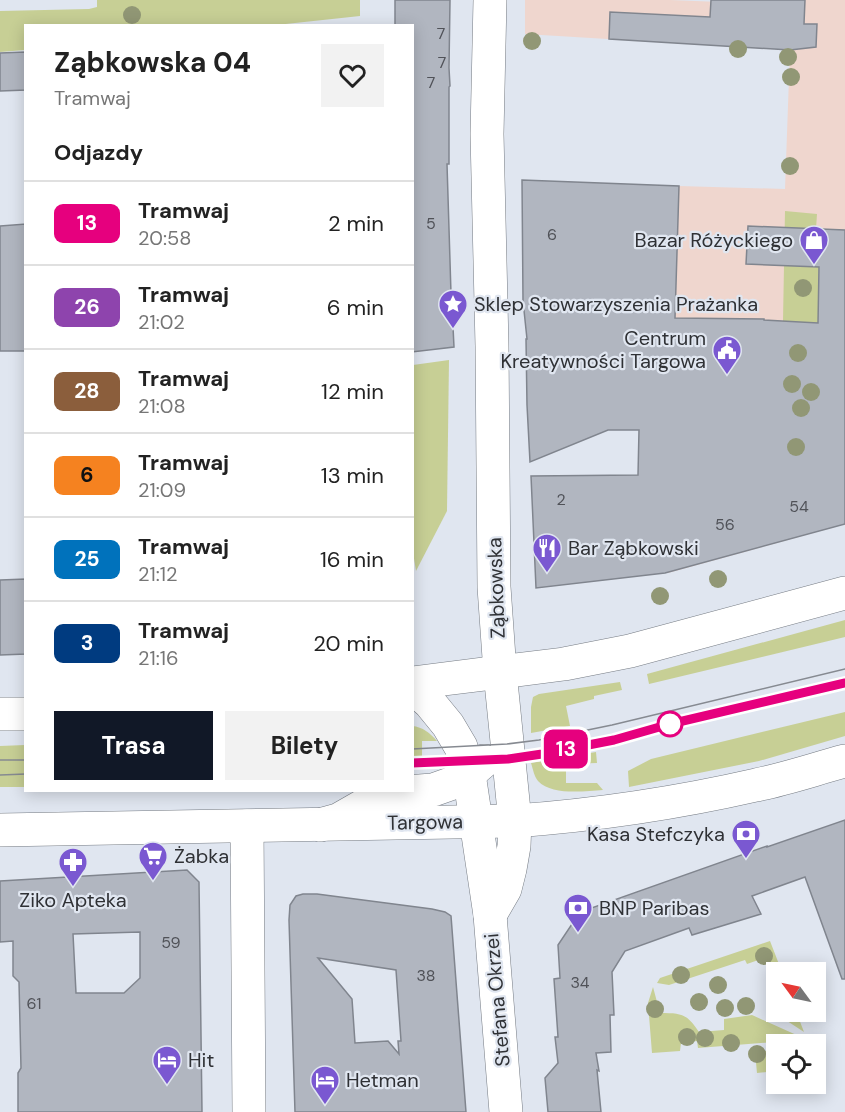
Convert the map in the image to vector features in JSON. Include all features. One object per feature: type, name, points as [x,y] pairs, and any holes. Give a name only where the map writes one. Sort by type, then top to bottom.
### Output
[{"type":"street","name":"Ząbkowska","points":[[489,0],[487,134],[495,587],[500,672],[515,821]]},
{"type":"street","points":[[414,683],[564,664],[630,651],[845,592]]},
{"type":"street","points":[[414,689],[430,703],[448,725],[461,747],[469,774],[490,915]]},
{"type":"street","points":[[0,714],[24,714]]},
{"type":"street","points":[[414,791],[433,790],[469,774],[485,760],[506,734]]},
{"type":"street","name":"Targowa","points":[[0,830],[515,821],[620,811],[758,785],[845,761]]},
{"type":"street","points":[[320,825],[338,819],[380,796],[406,792]]},
{"type":"street","name":"Stefana Okrzei","points":[[506,1112],[490,915],[505,888],[514,846],[515,821]]},
{"type":"street","points":[[247,826],[249,1112]]},
{"type":"shaded area","points":[[525,0],[670,0],[768,4],[789,0],[845,0],[845,524],[668,573],[666,493],[679,186],[785,189],[790,50],[525,34]]},
{"type":"green space","points":[[97,0],[360,0],[360,16],[286,24],[24,24],[24,50],[0,52],[0,11],[97,7]]},
{"type":"green space","points":[[785,211],[817,214],[816,229],[801,266],[819,267],[816,450],[783,321]]},
{"type":"green space","points":[[449,360],[447,511],[416,571],[414,558],[414,365]]},
{"type":"green space","points":[[845,620],[845,637],[649,684],[647,674]]},
{"type":"green space","points":[[620,682],[622,690],[594,696],[594,699],[566,706],[570,726],[531,733],[533,697],[539,694]]},
{"type":"green space","points":[[845,712],[845,736],[759,761],[629,787],[628,771],[651,759]]},
{"type":"green space","points":[[414,726],[426,731],[437,741],[422,741],[422,766],[414,767]]},
{"type":"green space","points":[[24,745],[24,787],[0,787],[0,746]]},
{"type":"green space","points":[[596,752],[597,763],[566,764],[566,783],[597,783],[603,790],[569,792],[544,786],[538,781],[531,763]]},
{"type":"green space","points":[[770,941],[778,962],[766,962],[766,965],[764,958],[747,964],[745,960],[669,985],[657,983],[660,978]]},
{"type":"green space","points":[[653,987],[660,1013],[674,1013],[683,1016],[691,1021],[699,1032],[724,1030],[724,1019],[752,1015],[794,1034],[766,1034],[766,1043],[698,1048],[697,1041],[681,1043],[680,1051],[652,1053],[648,1003]]},
{"type":"green space","points":[[789,1022],[800,1022],[804,1032]]},
{"type":"green space","points":[[766,1051],[766,1072],[757,1073],[755,1052]]},
{"type":"building","points":[[395,0],[450,0],[449,164],[447,164],[454,347],[414,352],[414,24],[395,24]]},
{"type":"building","points":[[711,0],[805,0],[804,24],[817,24],[816,47],[790,50],[609,39],[610,12],[710,17]]},
{"type":"building","points":[[24,52],[24,90],[0,91],[0,53]]},
{"type":"building","points":[[522,180],[679,186],[675,318],[764,319],[818,323],[819,267],[746,264],[748,226],[845,230],[845,524],[665,573],[536,588],[531,476],[638,475],[639,430],[608,430],[530,462],[527,339],[523,301]]},
{"type":"building","points":[[24,224],[24,351],[0,351],[0,226]]},
{"type":"building","points":[[24,579],[24,654],[0,655],[0,580]]},
{"type":"building","points":[[845,820],[845,979],[842,979],[805,877],[752,896],[761,914],[692,935],[689,928],[625,951],[612,972],[614,1015],[610,1015],[611,1052],[596,1053],[601,1112],[548,1112],[545,1078],[558,1063],[554,979],[560,978],[558,945],[580,912]]},
{"type":"building","points":[[187,870],[199,882],[202,1112],[18,1112],[18,1073],[21,1068],[19,982],[13,976],[13,941],[0,942],[0,881]],"holes":[[[140,932],[140,978],[124,993],[76,993],[73,934]]]},
{"type":"building","points":[[317,894],[432,909],[451,916],[466,1112],[295,1112],[289,920],[290,905],[296,896]],"holes":[[[318,958],[396,970],[401,1041],[398,1041],[399,1054],[388,1041],[355,1043],[352,999]]]},
{"type":"tram line","points":[[414,749],[539,740],[612,725],[845,669]]},
{"type":"tram line","points":[[414,763],[508,759],[541,754],[614,740],[670,724],[845,683]]},
{"type":"tram line","name":"13","points":[[414,763],[508,759],[542,754],[614,740],[670,724],[845,683]]},
{"type":"tram line","points":[[0,760],[24,760]]},
{"type":"tram line","points":[[0,775],[24,774]]},
{"type":"place","name":"Bazar Różyckiego","points":[[814,266]]},
{"type":"place","name":"Sklep Stowarzyszenia Prażanka","points":[[453,330]]},
{"type":"place","name":"Centrum Kreatywności Targowa","points":[[727,376]]},
{"type":"place","name":"Bar Ząbkowski","points":[[547,574]]},
{"type":"place","name":"Kasa Stefczyka","points":[[746,860]]},
{"type":"place","name":"Żabka","points":[[153,882]]},
{"type":"place","name":"Ziko Apteka","points":[[73,888]]},
{"type":"place","name":"BNP Paribas","points":[[578,934]]},
{"type":"place","name":"Hit","points":[[167,1086]]},
{"type":"place","name":"Hetman","points":[[325,1106]]}]
